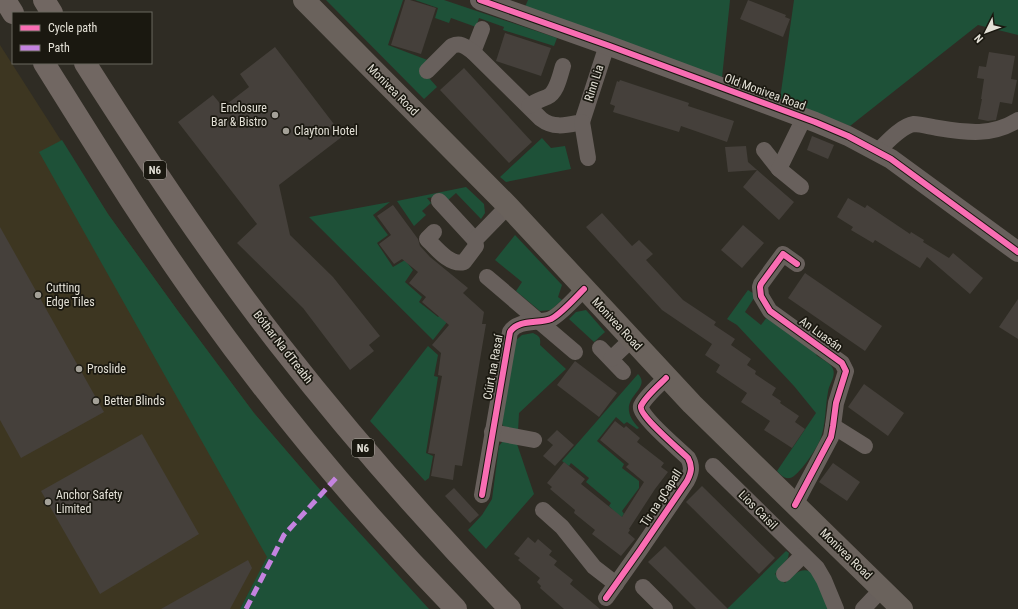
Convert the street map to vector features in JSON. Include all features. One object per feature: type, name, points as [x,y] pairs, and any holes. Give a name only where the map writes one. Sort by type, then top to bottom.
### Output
[{"type":"highway","points":[[5,0],[12,12]]},
{"type":"highway","points":[[44,0],[51,12]]},
{"type":"highway","points":[[45,64],[147,225],[204,308],[300,433],[341,482],[456,609]]},
{"type":"highway","name":"Bóthar Na dTreabh","points":[[85,64],[180,208],[278,343],[384,472],[455,552],[510,609]]},
{"type":"main road","name":"Monivea Road","points":[[304,0],[508,206],[666,378],[726,439],[902,609]]},
{"type":"street","name":"Old Monivea Road","points":[[480,0],[607,45],[804,118],[848,136],[891,159],[1018,252]]},
{"type":"street","points":[[473,52],[482,29]]},
{"type":"street","points":[[428,71],[455,45],[463,45],[473,52],[549,124],[559,126],[582,122]]},
{"type":"street","name":"Rinn Lia","points":[[588,158],[582,122],[607,45]]},
{"type":"street","points":[[529,106],[537,100],[552,94],[563,66]]},
{"type":"street","points":[[779,169],[804,118]]},
{"type":"street","points":[[878,151],[900,130],[914,124],[951,130],[984,133],[1006,127],[1018,120]]},
{"type":"street","points":[[764,150],[779,169],[801,187]]},
{"type":"street","points":[[434,232],[427,239],[444,255],[456,263],[464,262],[476,246],[475,240],[438,201]]},
{"type":"street","points":[[475,240],[508,206]]},
{"type":"street","name":"An Luasán","points":[[795,505],[828,443],[833,426],[836,403],[846,371],[844,365],[770,311],[761,296],[761,284],[783,254],[797,264]]},
{"type":"street","points":[[487,277],[575,352]]},
{"type":"street","name":"Cúirt na Rasaí","points":[[482,495],[510,332],[516,326],[540,322],[554,317],[584,289]]},
{"type":"street","points":[[623,372],[605,353],[631,340]]},
{"type":"street","name":"Tir na gCapall","points":[[606,598],[687,481],[691,472],[691,466],[688,458],[647,419],[641,411],[641,407],[645,400],[666,378]]},
{"type":"street","points":[[833,426],[865,446]]},
{"type":"street","points":[[492,432],[534,440]]},
{"type":"street","name":"Lios Caisil","points":[[713,466],[821,574],[836,609]]},
{"type":"street","points":[[543,510],[565,531],[594,567],[616,584]]},
{"type":"street","points":[[784,574],[802,555]]},
{"type":"street","points":[[643,587],[665,609]]},
{"type":"street","points":[[863,609],[882,589]]},
{"type":"shaded area","points":[[0,45],[108,214],[254,413],[315,484],[284,526],[240,609],[0,609]]},
{"type":"green space","points":[[326,0],[403,0],[388,45],[430,61],[421,69],[437,87],[424,99]]},
{"type":"green space","points":[[415,0],[444,0],[557,38],[554,46],[503,30],[504,27],[479,18],[476,27],[451,18],[449,23],[435,18],[438,8]]},
{"type":"green space","points":[[528,0],[730,0],[722,78],[525,7]]},
{"type":"green space","points":[[794,0],[1018,0],[1018,35],[978,25],[850,126],[780,99]]},
{"type":"green space","points":[[542,138],[551,148],[565,146],[571,169],[506,182],[500,177]]},
{"type":"green space","points":[[62,140],[108,214],[254,413],[315,484],[429,609],[240,609],[267,557],[39,152]]},
{"type":"green space","points":[[466,187],[484,204],[485,213],[481,219],[456,193],[447,201],[442,196],[427,198],[431,203],[422,211],[426,215],[414,226],[397,201]]},
{"type":"green space","points":[[390,202],[373,215],[388,235],[377,243],[393,267],[405,260],[413,270],[405,282],[422,297],[419,302],[438,317],[447,308],[454,313],[433,340],[309,217]]},
{"type":"green space","points":[[515,235],[562,285],[558,297],[562,300],[551,310],[540,311],[516,291],[522,282],[495,260]]},
{"type":"green space","points":[[748,290],[756,295],[745,312],[761,325],[767,317],[818,352],[816,355],[826,361],[834,372],[828,392],[820,440],[802,468],[798,473],[790,478],[784,477],[777,471],[816,413],[794,386],[737,325],[727,319]]},
{"type":"green space","points":[[586,310],[605,332],[594,342],[569,319],[576,312]]},
{"type":"green space","points":[[533,333],[539,337],[540,345],[566,369],[519,413],[518,431],[503,426],[502,423],[516,340],[522,335]]},
{"type":"green space","points":[[428,346],[438,355],[434,376],[438,377],[426,453],[433,456],[429,478],[425,481],[370,421]]},
{"type":"green space","points":[[638,374],[641,380],[641,385],[630,402],[629,409],[631,418],[639,428],[637,429],[627,422],[624,424],[616,417],[597,441],[624,464],[622,468],[639,481],[639,488],[622,511],[624,514],[621,518],[609,506],[611,503],[586,482],[589,478],[571,463],[569,466],[562,461]]},
{"type":"green space","points":[[503,441],[517,444],[534,494],[486,549],[468,530],[482,515],[492,499],[499,446]]},
{"type":"green space","points":[[786,551],[789,553],[788,558],[775,574],[785,583],[795,574],[802,571],[806,570],[815,574],[828,609],[727,609]]},
{"type":"building","points":[[405,0],[410,0],[436,8],[421,54],[391,45]]},
{"type":"building","points":[[748,0],[786,15],[785,17],[790,19],[783,37],[740,19]]},
{"type":"building","points":[[505,33],[551,48],[541,76],[496,61]]},
{"type":"building","points":[[275,47],[343,136],[279,185],[290,235],[333,277],[380,336],[369,345],[374,351],[350,370],[303,308],[237,243],[257,224],[178,122],[213,95],[223,107],[249,87],[240,74]]},
{"type":"building","points":[[989,52],[1015,56],[1011,79],[1017,80],[1012,104],[1000,102],[996,120],[988,121],[978,119],[984,79],[977,78],[979,66],[986,67]]},
{"type":"building","points":[[464,68],[532,142],[509,163],[440,90]]},
{"type":"building","points":[[620,80],[689,103],[688,106],[734,121],[727,142],[681,126],[679,132],[613,112],[615,106],[610,104],[617,81],[619,82]]},
{"type":"building","points":[[812,136],[834,145],[828,159],[807,150]]},
{"type":"building","points":[[746,146],[748,162],[794,202],[779,220],[743,187],[757,170],[728,172],[725,147]]},
{"type":"building","points":[[848,198],[865,208],[867,205],[910,234],[911,232],[924,240],[923,242],[949,258],[953,253],[983,278],[970,294],[927,257],[920,268],[875,240],[873,243],[851,230],[853,227],[837,217]]},
{"type":"building","points":[[393,205],[418,239],[420,246],[430,257],[468,288],[463,293],[484,312],[482,324],[486,324],[462,466],[455,465],[453,480],[431,476],[435,454],[428,453],[442,376],[438,375],[441,353],[432,345],[449,325],[422,302],[426,297],[409,283],[418,272],[402,259],[394,264],[379,244],[391,235],[377,216]]},
{"type":"building","points":[[602,213],[632,246],[639,240],[653,254],[646,260],[683,300],[716,322],[714,325],[735,339],[731,345],[751,359],[747,365],[756,371],[755,374],[776,388],[772,395],[781,401],[780,403],[799,416],[795,422],[805,429],[792,448],[764,430],[770,421],[741,402],[747,393],[716,372],[720,365],[705,355],[712,344],[662,310],[586,227]]},
{"type":"building","points":[[743,225],[764,243],[742,268],[721,250]]},
{"type":"building","points":[[0,227],[104,412],[21,458],[0,420]]},
{"type":"building","points":[[805,273],[882,326],[865,351],[788,298]]},
{"type":"building","points":[[1018,299],[1018,339],[999,327]]},
{"type":"building","points":[[575,361],[617,393],[599,417],[557,385]]},
{"type":"building","points":[[864,384],[904,413],[888,436],[848,407]]},
{"type":"building","points":[[615,421],[624,428],[626,426],[640,438],[637,442],[664,463],[661,467],[668,472],[629,529],[630,530],[628,533],[635,539],[621,556],[592,534],[595,530],[574,513],[575,510],[550,489],[552,487],[547,483],[564,462],[585,479],[581,484],[622,517],[644,482],[626,467],[629,464],[600,440]]},
{"type":"building","points":[[557,430],[574,445],[555,466],[543,456],[553,445],[547,440]]},
{"type":"building","points":[[142,434],[199,534],[100,594],[41,491]]},
{"type":"building","points":[[833,463],[860,482],[847,501],[819,482]]},
{"type":"building","points":[[702,486],[775,558],[759,574],[686,502]]},
{"type":"building","points":[[454,488],[479,515],[470,523],[445,496]]},
{"type":"building","points":[[528,537],[535,543],[538,539],[552,551],[549,555],[557,561],[554,565],[573,580],[570,584],[600,609],[564,609],[540,588],[541,586],[537,582],[540,578],[518,560],[520,558],[514,554]]},
{"type":"building","points":[[665,546],[728,609],[696,609],[648,562]]},
{"type":"building","points":[[248,560],[252,568],[230,609],[161,609]]},
{"type":"marked path","points":[[246,609],[284,535],[337,477]]},
{"type":"cycle path","points":[[480,0],[607,45],[815,122],[848,136],[891,159],[1018,252]]},
{"type":"cycle path","points":[[795,505],[831,437],[836,403],[846,371],[842,363],[770,311],[761,296],[761,284],[783,254],[797,264]]},
{"type":"cycle path","points":[[482,495],[510,332],[518,325],[523,323],[546,320],[555,317],[584,289]]},
{"type":"cycle path","points":[[606,598],[687,481],[690,473],[691,464],[688,458],[652,424],[642,410],[641,406],[646,399],[666,378]]},
{"type":"place","name":"Enclosure Bar & Bistro","points":[[275,115]]},
{"type":"place","name":"Clayton Hotel","points":[[286,131]]},
{"type":"place","name":"Cutting Edge Tiles","points":[[38,295]]},
{"type":"place","name":"Proslide","points":[[79,369]]},
{"type":"place","name":"Better Blinds","points":[[96,401]]},
{"type":"place","name":"Anchor Safety Limited","points":[[48,502]]}]
